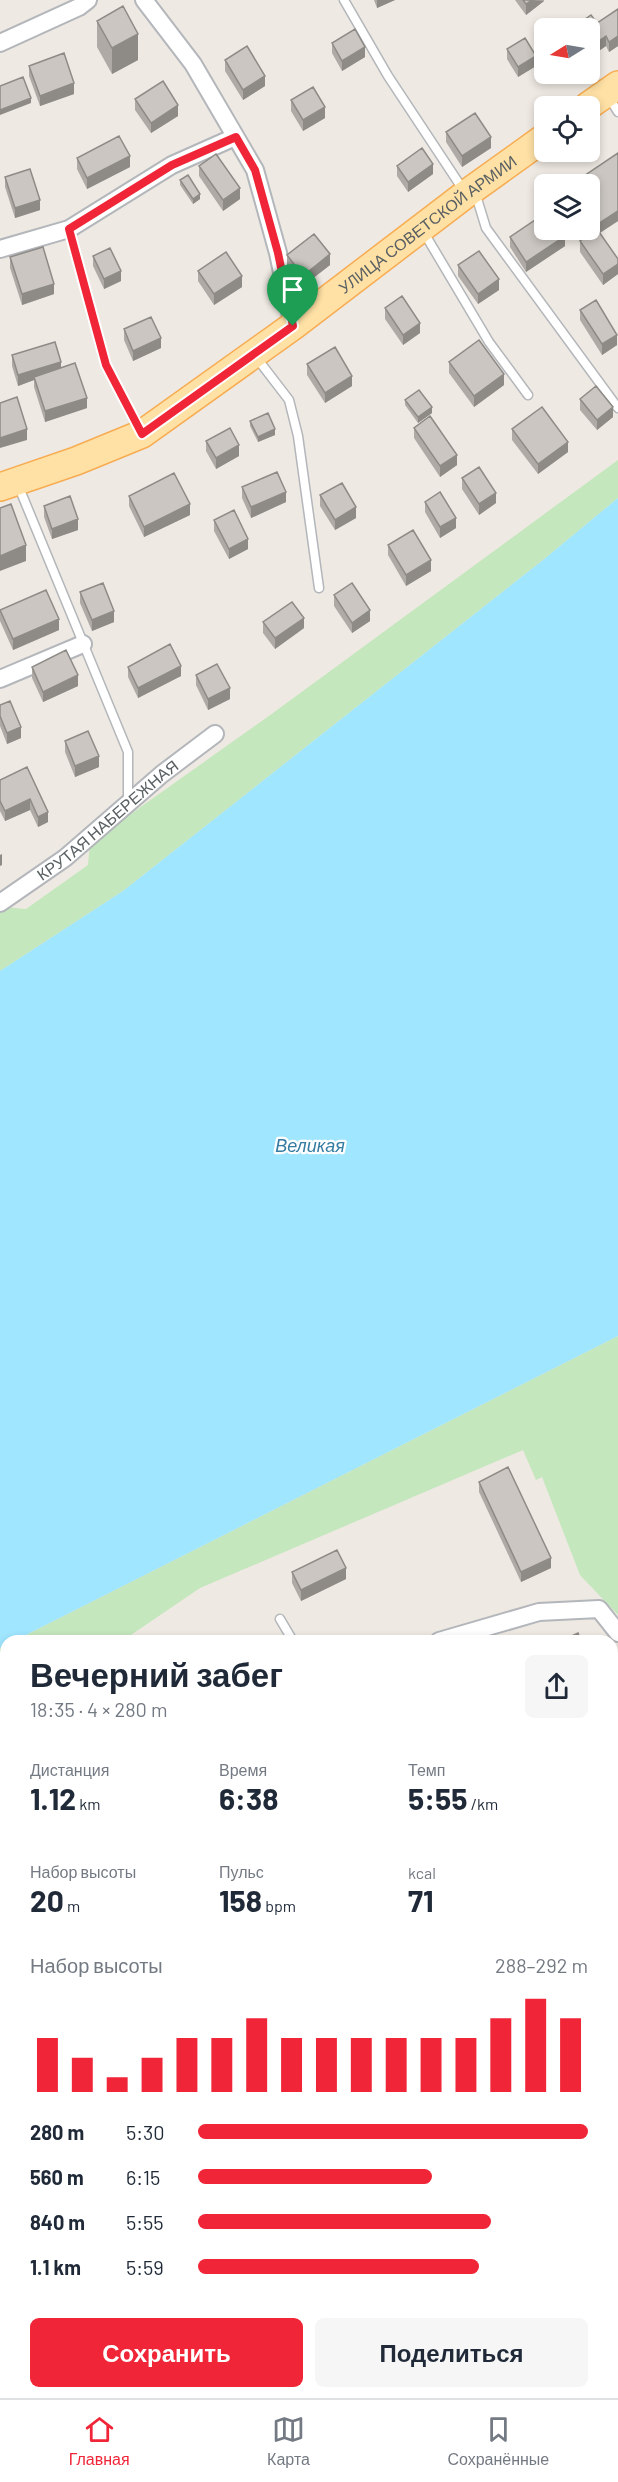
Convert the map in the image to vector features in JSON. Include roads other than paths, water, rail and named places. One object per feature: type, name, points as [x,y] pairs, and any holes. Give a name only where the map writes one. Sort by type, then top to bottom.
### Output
[{"type":"main road","name":"УЛИЦА СОВЕТСКОЙ АРМИИ","points":[[8,484],[76,461],[142,434],[293,326],[534,145]]},
{"type":"street","points":[[0,43],[79,7],[88,0]]},
{"type":"street","points":[[144,0],[193,64],[255,170],[278,253],[293,326]]},
{"type":"street","points":[[0,249],[69,229],[172,165],[236,137]]},
{"type":"street","points":[[0,679],[83,644]]},
{"type":"street","name":"КРУТАЯ НАБЕРЕЖНАЯ","points":[[0,903],[65,858],[162,774],[216,734]]},
{"type":"street","points":[[460,1635],[539,1612],[599,1609],[618,1633]]},
{"type":"lane","points":[[344,0],[388,76],[470,191],[486,228],[618,408]]},
{"type":"lane","points":[[421,228],[489,342],[528,395]]},
{"type":"lane","points":[[69,229],[106,365],[142,434]]},
{"type":"lane","points":[[254,354],[289,400],[298,436],[319,588]]},
{"type":"lane","points":[[8,484],[83,644],[128,752],[128,804]]},
{"type":"lane","points":[[280,1619],[289,1635]]},
{"type":"water","name":"Великая","points":[[618,498],[618,1336],[26,1635],[0,1635],[0,971],[123,891],[543,560]]}]
